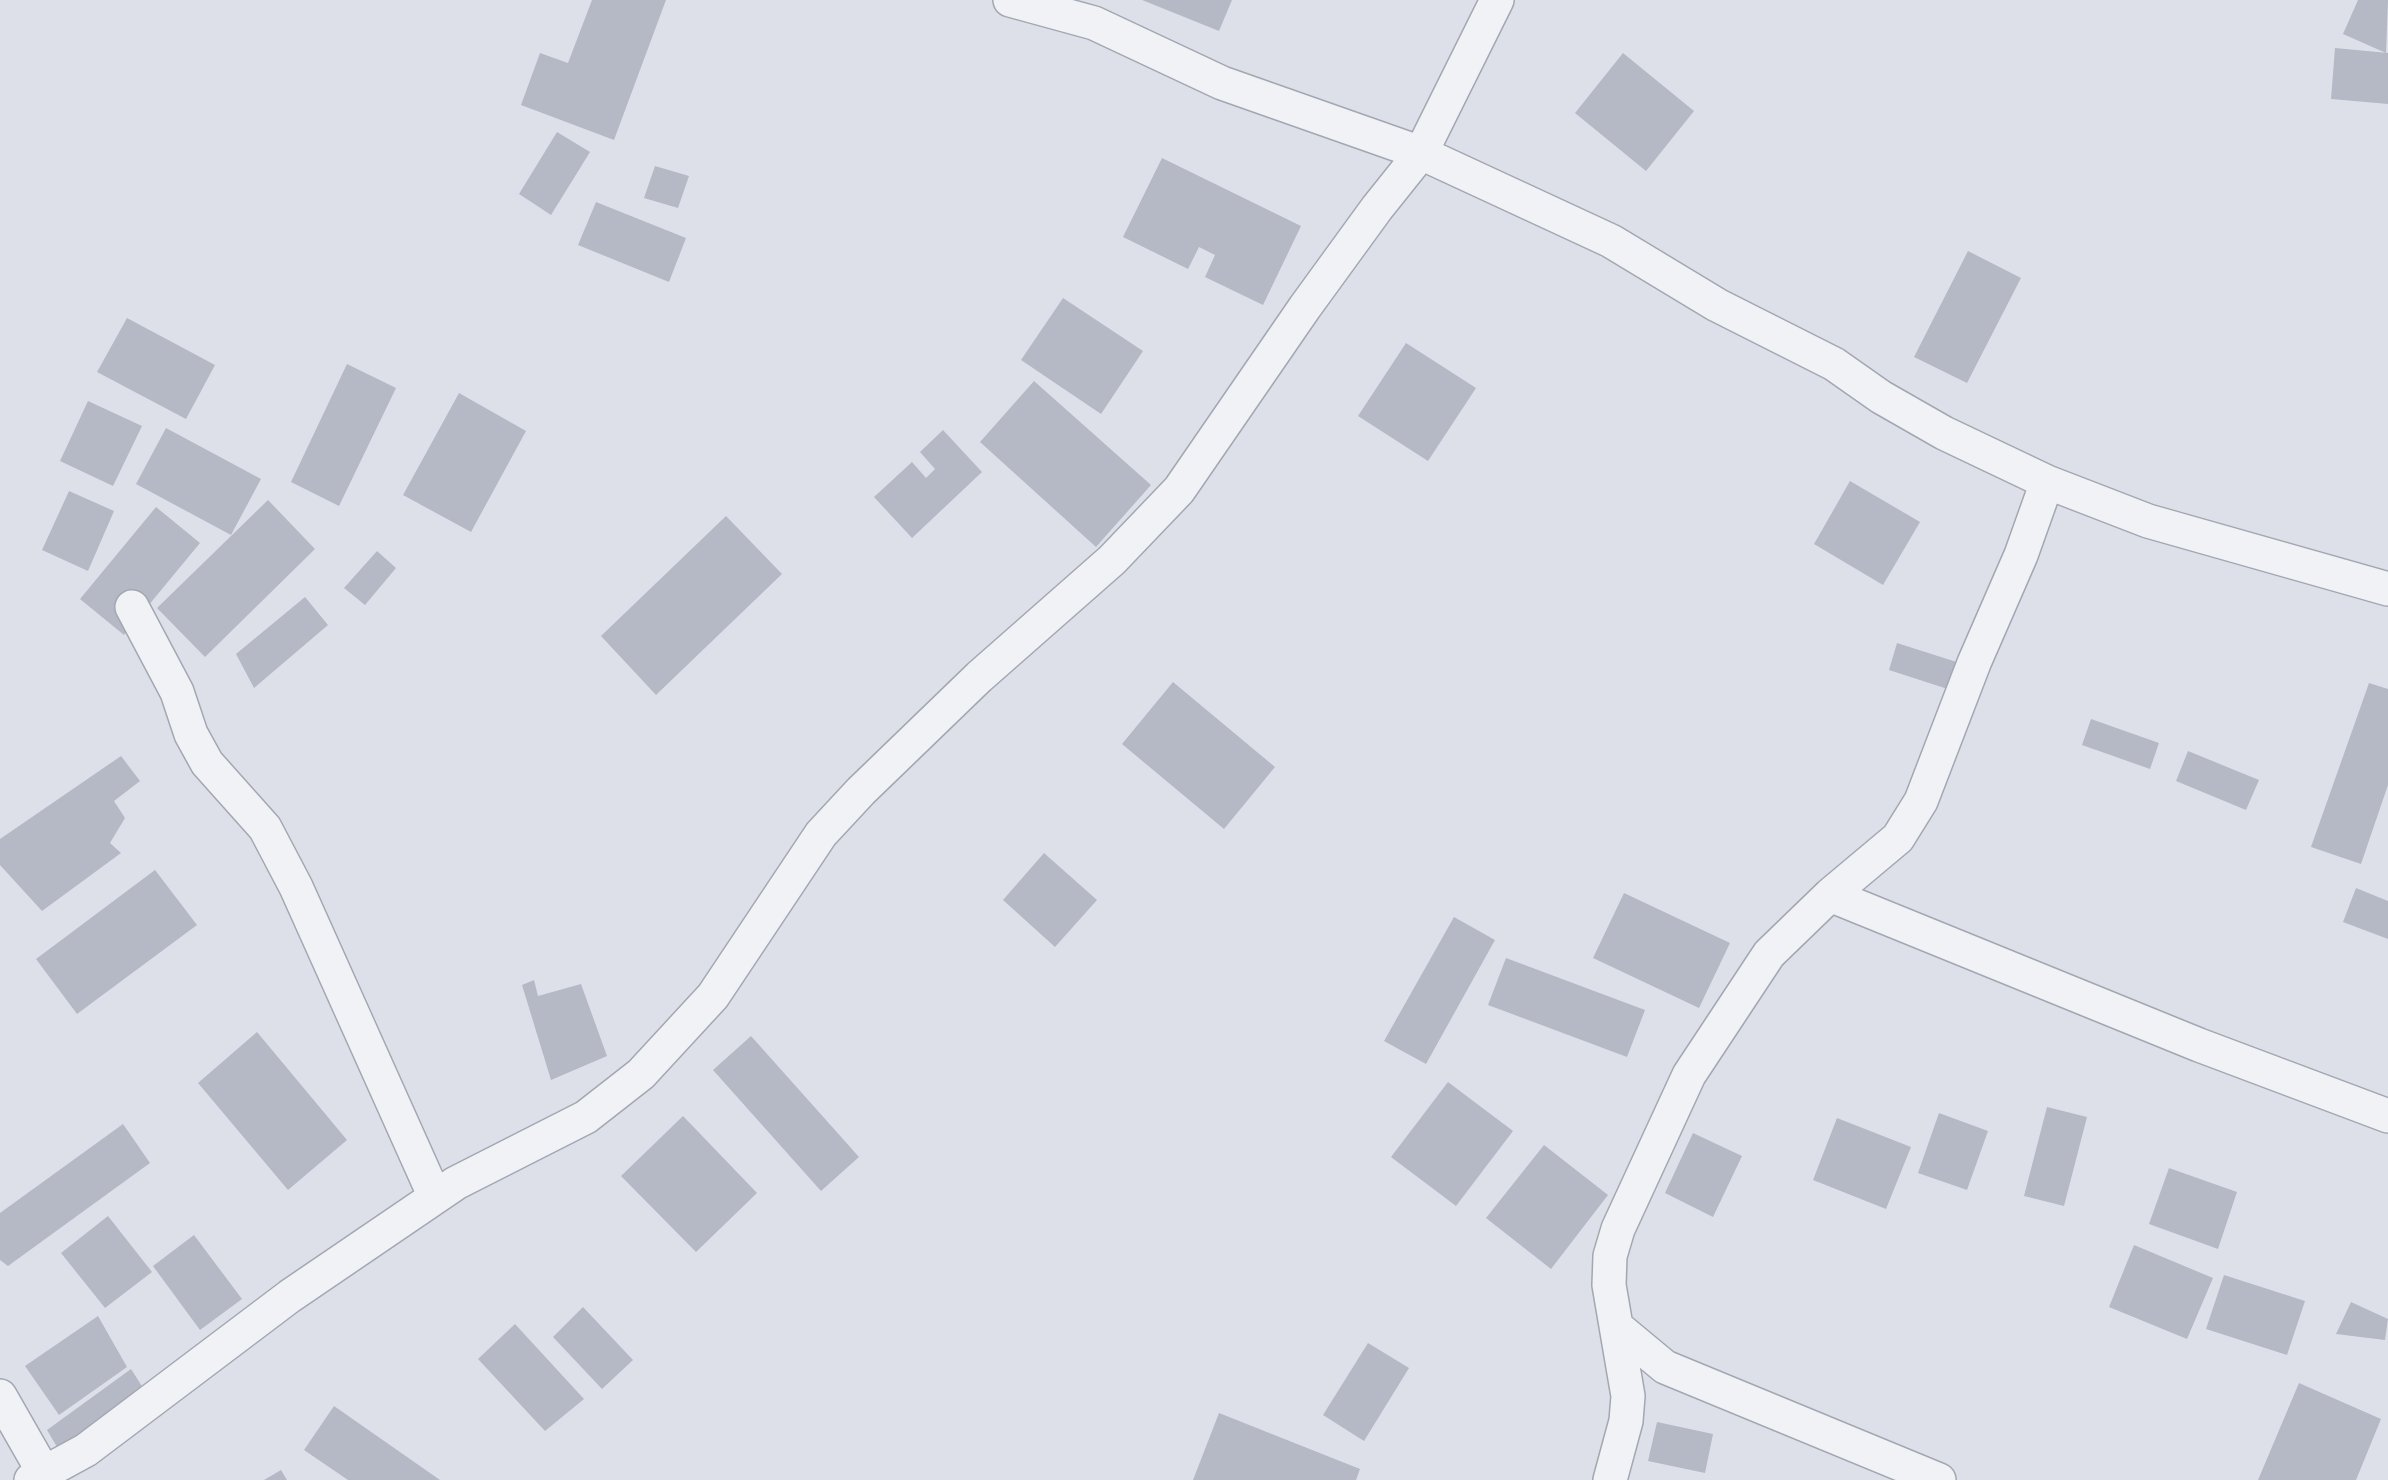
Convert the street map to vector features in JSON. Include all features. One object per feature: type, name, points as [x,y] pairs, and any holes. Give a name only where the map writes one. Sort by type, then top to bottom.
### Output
[{"type":"street","points":[[1010,0],[1090,12],[1222,83],[1421,153],[1611,242],[1717,305],[1834,364],[1881,397],[1944,433],[2047,482],[2148,522],[2388,589]]},
{"type":"street","points":[[0,1396],[37,1477],[86,1450],[290,1296],[435,1197],[456,1183],[586,1117],[640,1074],[712,996],[821,834],[861,791],[979,677],[1112,560],[1179,490],[1312,298],[1377,208],[1421,153],[1497,0]]},
{"type":"street","points":[[1610,1480],[1626,1421],[1628,1396],[1609,1285],[1610,1256],[1618,1229],[1689,1075],[1769,954],[1830,895],[1898,838],[1921,801],[1970,673],[2021,555],[2047,482]]},
{"type":"street","points":[[132,607],[177,692],[191,734],[207,763],[264,828],[296,887],[435,1197]]},
{"type":"street","points":[[1830,895],[2199,1045],[2388,1116]]},
{"type":"street","points":[[1618,1328],[1665,1367],[1939,1480]]},
{"type":"street","points":[[1628,1396],[1665,1367]]},
{"type":"building","points":[[592,0],[666,0],[614,140],[521,105],[540,53],[568,63]]},
{"type":"building","points":[[1142,0],[1232,0],[1219,31]]},
{"type":"building","points":[[2358,0],[2388,0],[2386,53],[2343,34]]},
{"type":"building","points":[[2335,48],[2388,53],[2388,104],[2331,99]]},
{"type":"building","points":[[1623,53],[1694,111],[1646,171],[1575,113]]},
{"type":"building","points":[[557,132],[590,152],[551,215],[519,194]]},
{"type":"building","points":[[1162,158],[1301,226],[1263,305],[1205,277],[1215,255],[1199,247],[1188,269],[1123,237]]},
{"type":"building","points":[[655,166],[689,176],[678,208],[644,198]]},
{"type":"building","points":[[596,202],[686,238],[669,282],[578,245]]},
{"type":"building","points":[[1968,251],[2021,278],[1967,383],[1914,357]]},
{"type":"building","points":[[1063,298],[1143,351],[1101,414],[1021,360]]},
{"type":"building","points":[[127,318],[215,365],[186,419],[97,372]]},
{"type":"building","points":[[1406,343],[1476,388],[1428,461],[1358,416]]},
{"type":"building","points":[[347,364],[396,388],[339,506],[291,482]]},
{"type":"building","points":[[1034,381],[1151,485],[1096,547],[980,442]]},
{"type":"building","points":[[459,393],[526,431],[471,532],[403,495]]},
{"type":"building","points":[[88,401],[142,426],[113,486],[60,461]]},
{"type":"building","points":[[166,428],[261,479],[231,535],[136,484]]},
{"type":"building","points":[[943,430],[982,472],[912,538],[874,497],[912,462],[926,478],[935,469],[920,452]]},
{"type":"building","points":[[1850,481],[1920,522],[1883,585],[1814,544]]},
{"type":"building","points":[[69,491],[114,511],[88,571],[42,550]]},
{"type":"building","points":[[268,500],[315,549],[205,657],[157,608]]},
{"type":"building","points":[[156,507],[200,543],[124,635],[80,599]]},
{"type":"building","points":[[726,516],[782,574],[656,695],[601,636]]},
{"type":"building","points":[[377,551],[396,568],[365,605],[344,588]]},
{"type":"building","points":[[305,597],[328,625],[254,688],[236,654]]},
{"type":"building","points":[[1897,643],[1966,665],[1957,692],[1889,670]]},
{"type":"building","points":[[1173,682],[1275,767],[1224,829],[1122,744]]},
{"type":"building","points":[[2369,683],[2388,689],[2388,785],[2361,864],[2311,847]]},
{"type":"building","points":[[2091,719],[2159,743],[2150,769],[2082,745]]},
{"type":"building","points":[[2188,751],[2259,780],[2246,810],[2176,781]]},
{"type":"building","points":[[121,756],[140,781],[114,801],[125,818],[110,843],[121,853],[42,911],[0,865],[0,839]]},
{"type":"building","points":[[1044,853],[1097,900],[1055,947],[1003,900]]},
{"type":"building","points":[[155,870],[197,925],[77,1014],[36,959]]},
{"type":"building","points":[[2356,888],[2388,901],[2388,939],[2343,922]]},
{"type":"building","points":[[1624,893],[1730,943],[1699,1008],[1593,958]]},
{"type":"building","points":[[1454,917],[1495,940],[1426,1064],[1384,1041]]},
{"type":"building","points":[[1506,958],[1645,1010],[1627,1057],[1488,1005]]},
{"type":"building","points":[[534,980],[538,996],[581,984],[607,1056],[551,1080],[522,985]]},
{"type":"building","points":[[257,1032],[347,1140],[288,1190],[198,1083]]},
{"type":"building","points":[[751,1036],[859,1157],[821,1191],[713,1070]]},
{"type":"building","points":[[1448,1082],[1513,1131],[1456,1206],[1391,1157]]},
{"type":"building","points":[[2047,1107],[2087,1117],[2064,1206],[2024,1196]]},
{"type":"building","points":[[1939,1113],[1988,1131],[1967,1190],[1918,1173]]},
{"type":"building","points":[[683,1116],[757,1193],[696,1252],[621,1176]]},
{"type":"building","points":[[1837,1118],[1911,1147],[1886,1209],[1813,1180]]},
{"type":"building","points":[[123,1124],[150,1163],[8,1266],[0,1260],[0,1213]]},
{"type":"building","points":[[1693,1133],[1742,1156],[1713,1217],[1665,1193]]},
{"type":"building","points":[[1544,1145],[1608,1195],[1551,1269],[1486,1218]]},
{"type":"building","points":[[2169,1168],[2237,1192],[2218,1249],[2149,1224]]},
{"type":"building","points":[[108,1216],[152,1272],[105,1308],[61,1253]]},
{"type":"building","points":[[194,1235],[242,1299],[200,1330],[153,1266]]},
{"type":"building","points":[[2134,1245],[2213,1278],[2187,1339],[2109,1307]]},
{"type":"building","points":[[2224,1275],[2305,1301],[2287,1355],[2206,1329]]},
{"type":"building","points":[[2351,1302],[2388,1319],[2385,1340],[2336,1334]]},
{"type":"building","points":[[583,1307],[633,1360],[602,1389],[553,1337]]},
{"type":"building","points":[[98,1316],[127,1367],[59,1415],[25,1366]]},
{"type":"building","points":[[515,1324],[584,1399],[545,1431],[478,1359]]},
{"type":"building","points":[[1368,1343],[1409,1368],[1364,1441],[1323,1415]]},
{"type":"building","points":[[131,1369],[145,1391],[60,1452],[47,1430]]},
{"type":"building","points":[[2299,1383],[2381,1419],[2356,1480],[2258,1480]]},
{"type":"building","points":[[334,1406],[440,1480],[348,1480],[304,1450]]},
{"type":"building","points":[[1219,1413],[1360,1469],[1356,1480],[1193,1480]]},
{"type":"building","points":[[1657,1422],[1713,1434],[1705,1473],[1648,1461]]},
{"type":"building","points":[[281,1470],[287,1480],[264,1480]]}]
